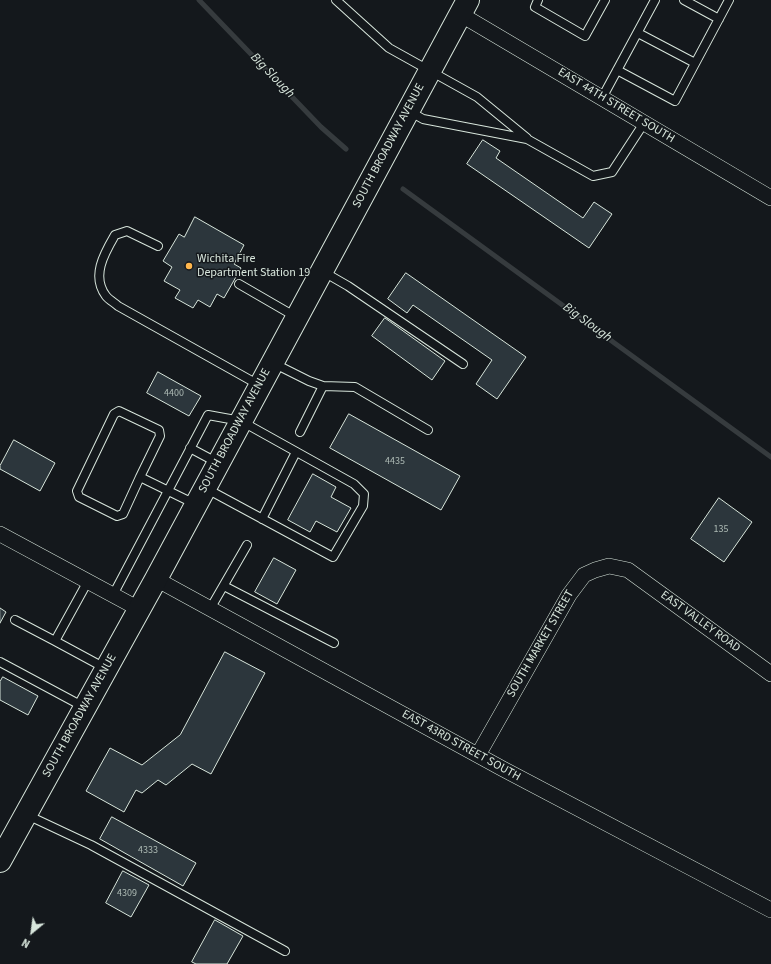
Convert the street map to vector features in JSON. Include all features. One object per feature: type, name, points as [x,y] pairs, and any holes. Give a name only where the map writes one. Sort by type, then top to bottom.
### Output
[{"type":"main road","name":"SOUTH BROADWAY AVENUE","points":[[0,861],[156,579],[464,7]]},
{"type":"street","name":"EAST 44TH STREET SOUTH","points":[[464,7],[602,98],[771,198]]},
{"type":"street","points":[[0,534],[139,609]]},
{"type":"street","name":"SOUTH MARKET STREET","points":[[478,755],[560,609],[584,575],[609,566],[628,570]]},
{"type":"street","name":"EAST VALLEY ROAD","points":[[628,570],[771,674]]},
{"type":"street","name":"EAST 43RD STREET SOUTH","points":[[156,579],[478,755],[770,910]]},
{"type":"lane","points":[[336,0],[389,48],[477,97],[528,139],[593,176],[612,172],[644,123]]},
{"type":"lane","points":[[538,0],[535,7],[585,36],[605,0]]},
{"type":"lane","points":[[602,98],[655,0]]},
{"type":"lane","points":[[684,0],[719,19]]},
{"type":"lane","points":[[617,70],[675,101],[729,0]]},
{"type":"lane","points":[[638,33],[695,63]]},
{"type":"lane","points":[[408,111],[424,119],[528,139]]},
{"type":"lane","points":[[158,246],[127,232],[115,236],[101,261],[99,273],[101,286],[106,297],[118,306],[260,385]]},
{"type":"lane","points":[[322,271],[348,286],[463,364]]},
{"type":"lane","points":[[239,284],[297,317]]},
{"type":"lane","points":[[273,362],[309,381],[323,386],[355,387],[428,430]]},
{"type":"lane","points":[[300,432],[323,386]]},
{"type":"lane","points":[[119,411],[159,430],[160,436],[140,477],[123,514],[117,516],[79,497],[77,490],[114,414],[119,411]]},
{"type":"lane","points":[[113,595],[168,490],[190,448],[208,415],[241,421],[354,484],[364,494],[363,506],[333,557],[262,519],[201,496],[168,490],[140,477]]},
{"type":"lane","points":[[190,448],[218,464]]},
{"type":"lane","points":[[262,519],[296,452]]},
{"type":"lane","points":[[210,609],[247,545]]},
{"type":"lane","points":[[55,641],[88,581]]},
{"type":"lane","points":[[224,586],[334,643]]},
{"type":"lane","points":[[15,620],[106,669]]},
{"type":"lane","points":[[0,662],[85,708]]},
{"type":"lane","points":[[26,815],[91,845],[285,951]]},
{"type":"building","points":[[483,140],[500,151],[496,158],[583,218],[594,202],[612,214],[589,248],[467,164]]},
{"type":"building","points":[[195,217],[244,245],[234,264],[241,268],[224,298],[217,294],[210,307],[198,300],[193,308],[175,298],[180,290],[164,281],[172,267],[163,261],[179,234],[184,237]]},
{"type":"building","points":[[406,273],[526,357],[497,399],[476,384],[492,360],[413,305],[407,313],[388,299]]},
{"type":"building","points":[[385,318],[445,361],[432,380],[372,336]]},
{"type":"building","points":[[158,372],[201,396],[189,416],[147,393]]},
{"type":"building","points":[[349,414],[460,476],[441,510],[330,448]]},
{"type":"building","points":[[14,440],[55,463],[40,491],[0,469],[0,466]]},
{"type":"building","points":[[313,474],[336,487],[331,497],[351,508],[337,532],[316,521],[310,532],[288,520]]},
{"type":"building","points":[[719,498],[752,522],[724,562],[691,539]]},
{"type":"building","points":[[274,558],[296,570],[277,604],[255,592]]},
{"type":"building","points":[[0,608],[6,612],[0,623]]},
{"type":"building","points":[[225,652],[265,673],[211,774],[192,764],[166,785],[158,780],[142,793],[136,790],[124,812],[86,791],[110,748],[142,765],[180,735]]},
{"type":"building","points":[[3,677],[38,696],[28,715],[0,700],[0,682]]},
{"type":"building","points":[[112,817],[196,863],[183,886],[100,839]]},
{"type":"building","points":[[123,871],[149,885],[131,917],[106,903]]},
{"type":"building","points":[[215,920],[243,936],[227,964],[196,964],[192,962]]},
{"type":"waterway","name":"Big Slough","points":[[199,0],[321,127],[346,149]]},
{"type":"waterway","name":"Big Slough","points":[[403,189],[771,457]]},
{"type":"place","name":"Wichita Fire Department Station 19","points":[[189,266]]}]
